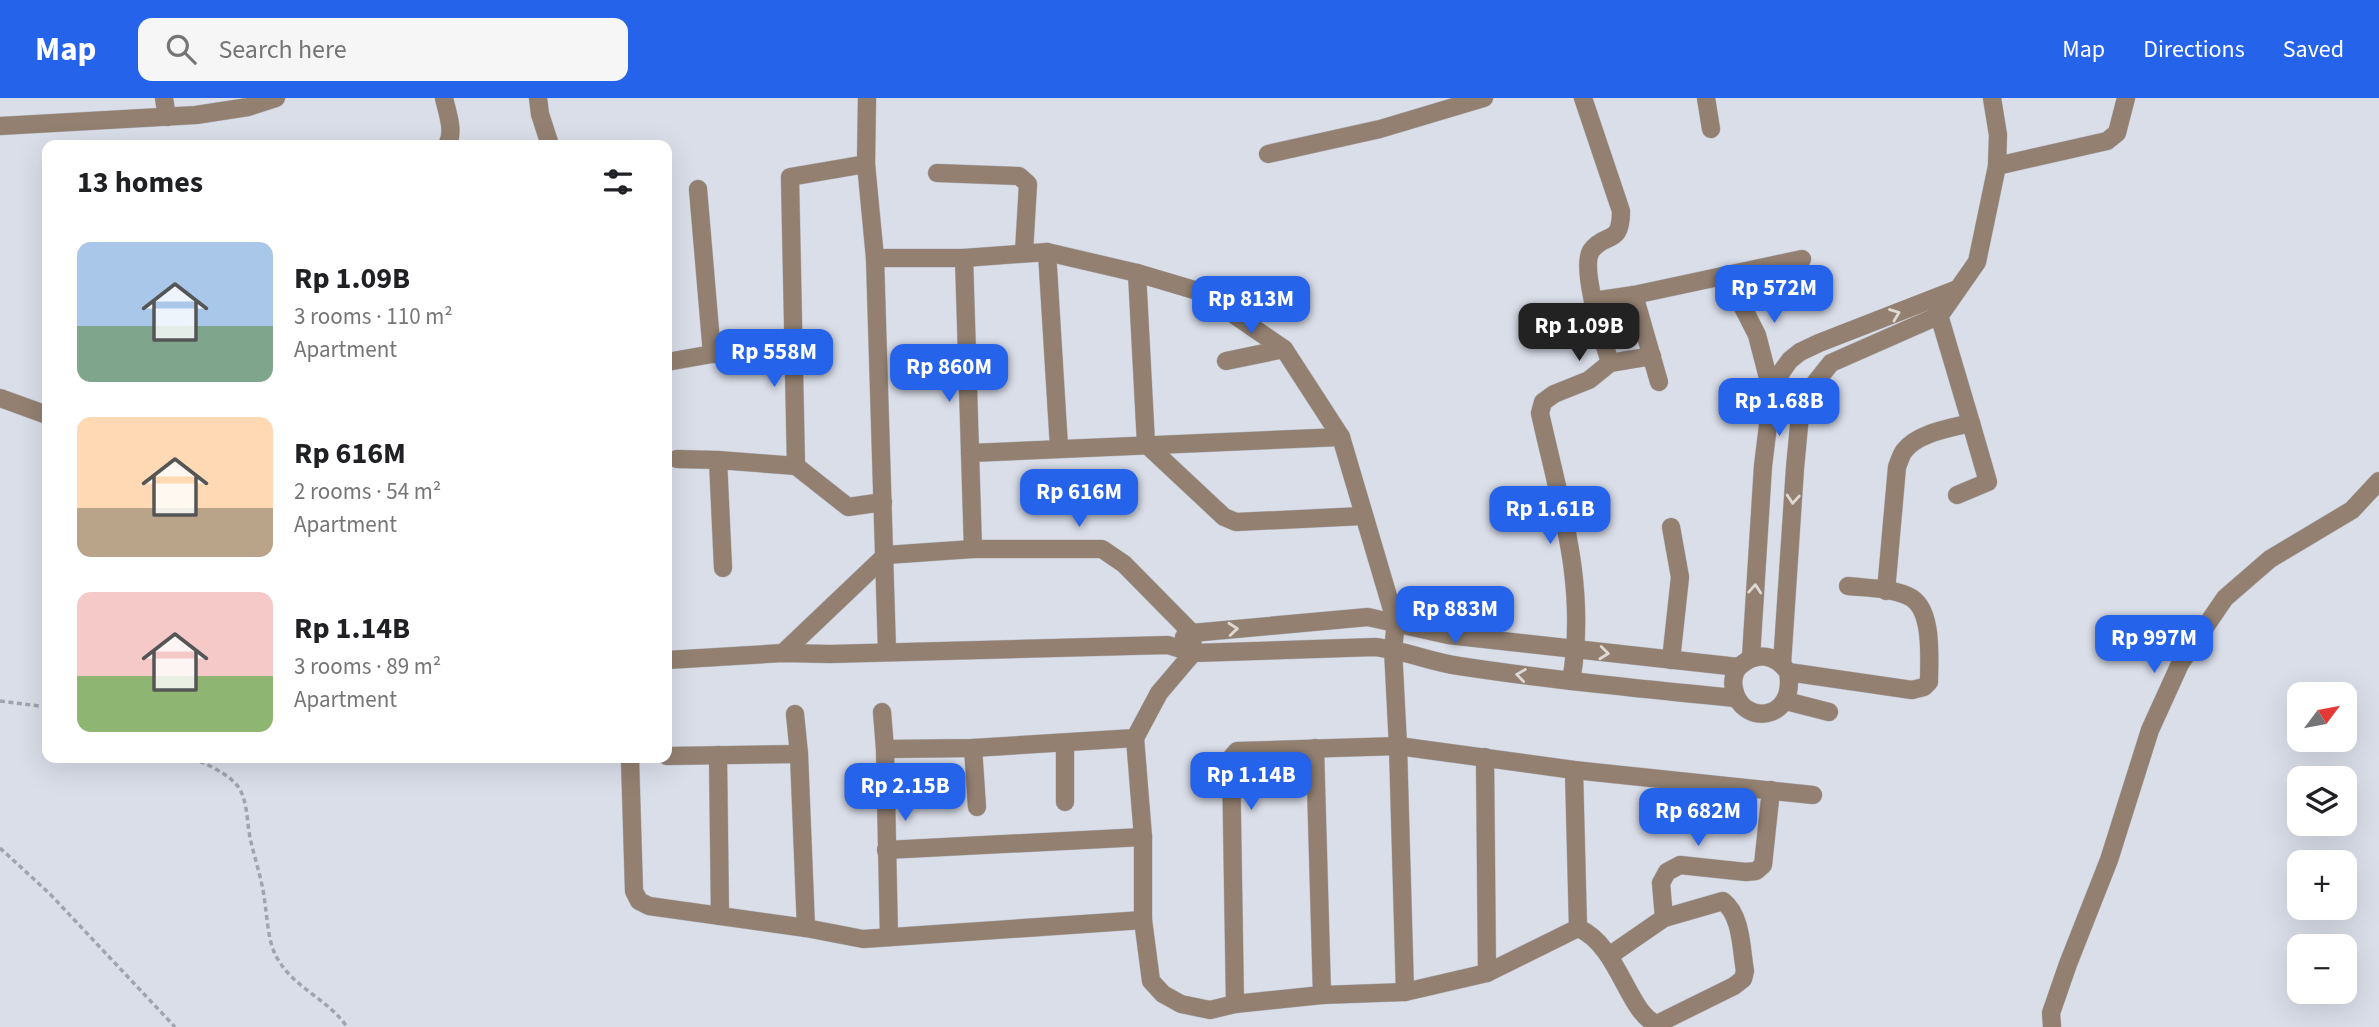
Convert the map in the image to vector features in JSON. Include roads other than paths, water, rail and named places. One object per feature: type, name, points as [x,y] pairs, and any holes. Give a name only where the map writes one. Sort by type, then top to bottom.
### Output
[{"type":"street","points":[[164,98],[167,117]]},
{"type":"street","points":[[0,125],[218,113],[276,98]]},
{"type":"street","points":[[443,98],[451,130],[450,140]]},
{"type":"street","points":[[538,98],[548,140]]},
{"type":"street","points":[[867,98],[866,164],[875,258],[887,651]]},
{"type":"street","points":[[1268,154],[1380,129],[1484,98]]},
{"type":"street","points":[[1583,98],[1621,211],[1621,227],[1612,238],[1599,243],[1590,253],[1592,301],[1610,363]]},
{"type":"street","points":[[1706,98],[1711,129]]},
{"type":"street","points":[[1937,307],[1800,352],[1782,371],[1772,393],[1744,662],[1732,682],[1735,698],[1745,709],[1760,714],[1774,711],[1786,701],[1791,687],[1785,668],[1800,415],[1815,383],[1831,363],[1937,307],[1955,290],[1977,262],[1997,166],[1998,135],[1993,98]]},
{"type":"street","points":[[1997,166],[2107,141],[2117,133],[2126,98]]},
{"type":"street","points":[[796,466],[790,177],[866,164]]},
{"type":"street","points":[[937,173],[1019,176],[1024,180],[1028,184],[1024,252]]},
{"type":"street","points":[[698,189],[712,354]]},
{"type":"street","points":[[875,258],[964,258],[1047,252],[1201,292],[1284,349],[1341,437],[1396,623],[1393,649],[1405,992]]},
{"type":"street","points":[[1047,252],[1059,447]]},
{"type":"street","points":[[964,258],[973,549]]},
{"type":"street","points":[[1592,301],[1727,276],[1802,258]]},
{"type":"street","points":[[1136,273],[1146,444],[1224,517],[1236,522],[1363,516]]},
{"type":"street","points":[[1727,276],[1757,335],[1772,393]]},
{"type":"street","points":[[1634,295],[1659,382]]},
{"type":"street","points":[[1937,307],[1988,482],[1957,495]]},
{"type":"street","points":[[1226,362],[1284,349]]},
{"type":"street","points":[[672,361],[712,354],[793,354]]},
{"type":"street","points":[[1571,681],[1577,650],[1574,563],[1539,413],[1543,402],[1554,394],[1589,380],[1610,363],[1652,356]]},
{"type":"street","points":[[0,398],[42,413]]},
{"type":"street","points":[[1886,591],[1897,467],[1903,452],[1912,442],[1972,423]]},
{"type":"street","points":[[970,453],[1059,447],[1341,437]]},
{"type":"street","points":[[677,460],[796,466],[848,507],[883,502]]},
{"type":"street","points":[[718,460],[723,568]]},
{"type":"street","points":[[1763,466],[1795,468]]},
{"type":"street","points":[[2052,1020],[2068,964],[2109,860],[2150,730],[2180,664],[2225,598],[2270,559],[2352,510],[2379,481]]},
{"type":"street","points":[[1671,527],[1680,577],[1671,660]]},
{"type":"street","points":[[783,653],[886,555],[973,549],[1102,549],[1124,564],[1192,633],[1192,653],[1159,693],[1135,738],[1143,837],[1143,920],[1151,981],[1164,994],[1181,1004],[1210,1010],[1235,1004],[1322,995],[1405,992],[1487,973],[1578,928],[1592,934],[1609,956],[1645,1017],[1657,1024],[1734,986],[1743,979],[1745,971],[1736,919],[1731,908],[1723,901],[1664,918],[1609,956]]},
{"type":"street","points":[[1168,645],[1192,633],[1367,617],[1448,635],[1671,660],[1744,662],[1767,656],[1785,668],[1912,690],[1924,687],[1929,682],[1927,621],[1920,607],[1910,596],[1848,586]]},
{"type":"street","points":[[672,660],[783,653],[1168,645],[1192,653],[1375,647],[1455,665],[1571,681],[1735,698]]},
{"type":"street","points":[[1786,701],[1829,712]]},
{"type":"street","points":[[882,712],[889,937]]},
{"type":"street","points":[[795,714],[806,928]]},
{"type":"street","points":[[885,749],[1065,744],[1135,738]]},
{"type":"street","points":[[1065,744],[1065,802]]},
{"type":"street","points":[[1235,1004],[1231,758],[1237,751],[1398,746],[1574,770],[1813,795]]},
{"type":"street","points":[[973,748],[977,807]]},
{"type":"street","points":[[1315,748],[1322,995]]},
{"type":"street","points":[[672,756],[799,754]]},
{"type":"street","points":[[718,755],[720,916]]},
{"type":"street","points":[[1485,757],[1487,973]]},
{"type":"street","points":[[630,763],[634,891],[639,901],[649,906],[806,928],[863,939],[1143,920]]},
{"type":"street","points":[[1574,770],[1578,928]]},
{"type":"street","points":[[1664,918],[1661,883],[1667,872],[1680,865],[1745,872],[1756,871],[1763,865],[1771,790]]},
{"type":"street","points":[[886,850],[1143,837]]}]
